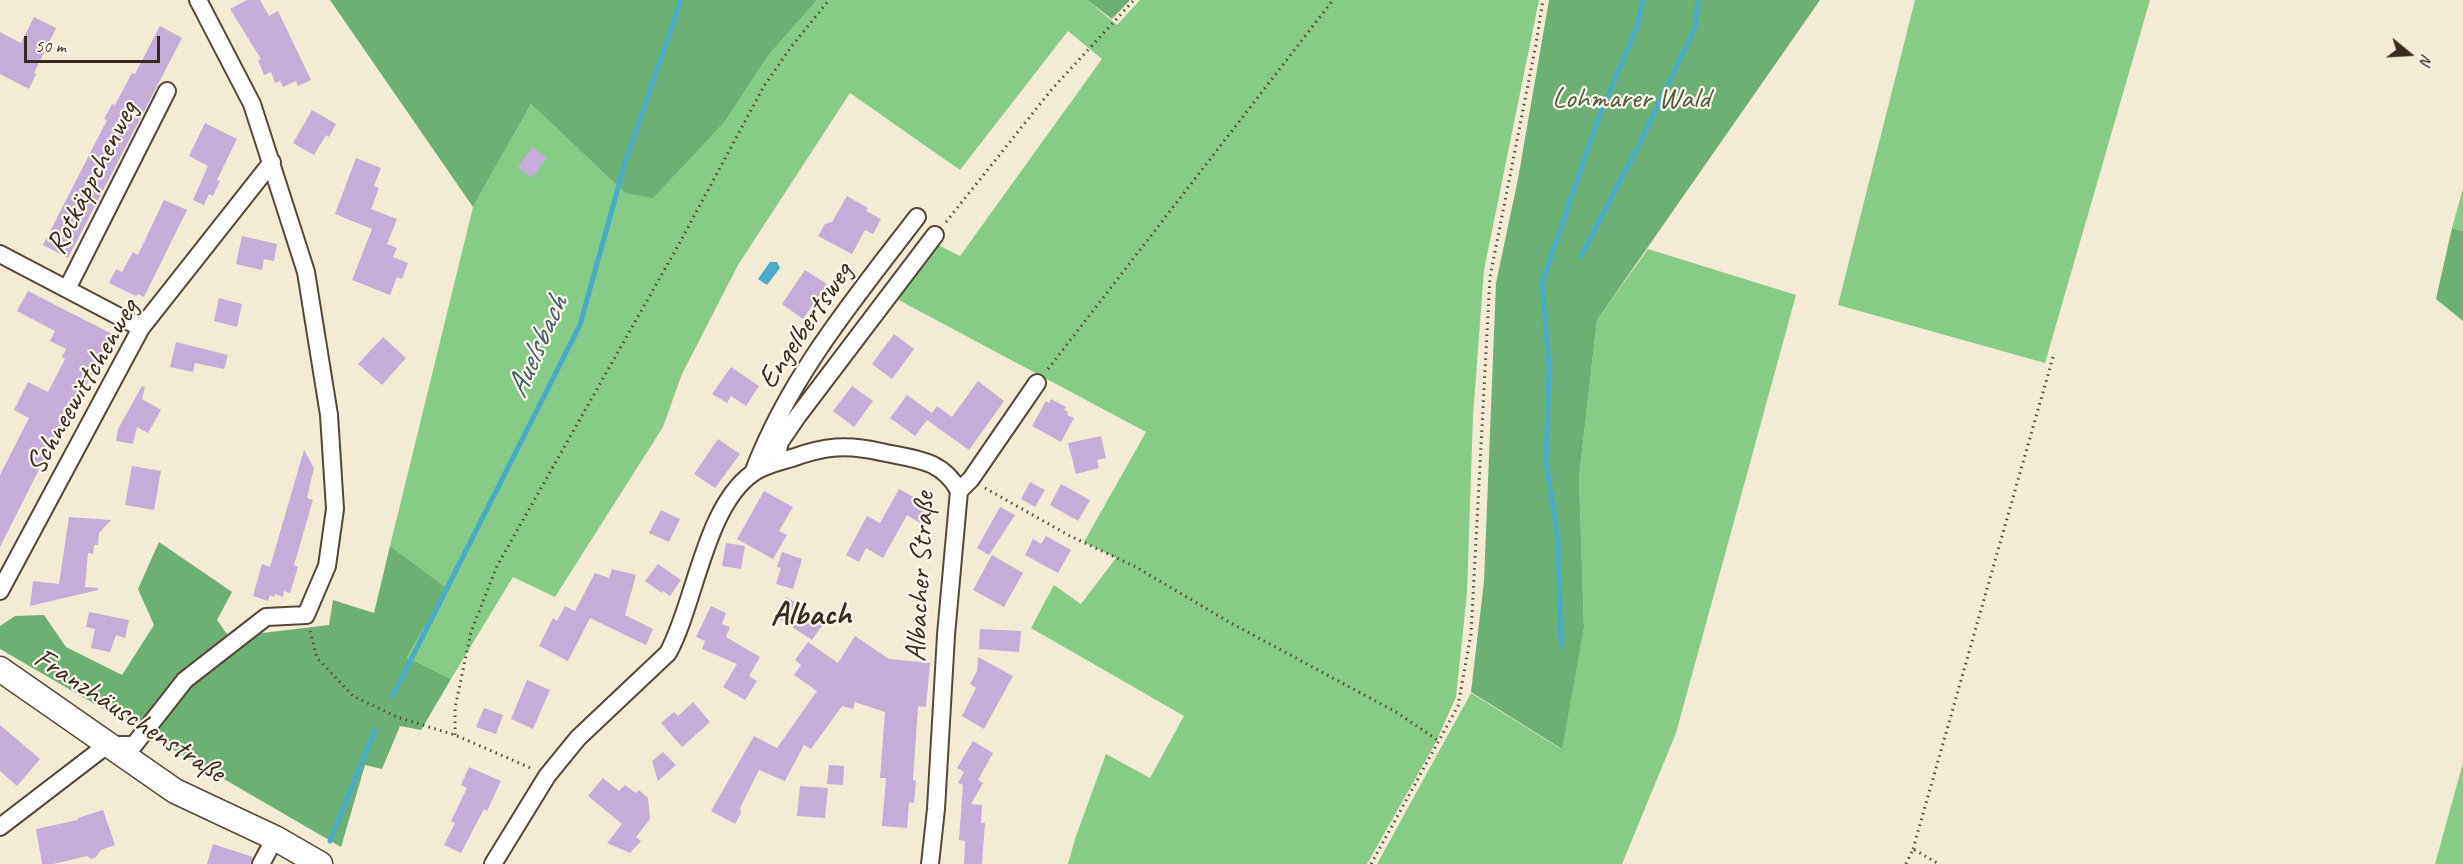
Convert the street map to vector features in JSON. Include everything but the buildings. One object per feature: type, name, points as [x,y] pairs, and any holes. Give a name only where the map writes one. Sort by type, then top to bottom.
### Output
[{"type":"street","points":[[0,827],[107,745],[134,745],[185,680],[266,617],[306,615],[327,566],[335,509],[329,415],[306,272],[273,162],[252,104],[198,0]]},
{"type":"street","name":"Rotkäppchenweg","points":[[67,289],[167,91]]},
{"type":"street","name":"Schneewittchenweg","points":[[0,591],[141,328],[273,162]]},
{"type":"street","name":"Engelbertsweg","points":[[753,473],[777,417],[828,333],[917,217]]},
{"type":"street","name":"Engelbertsweg","points":[[775,463],[780,442],[797,417],[935,236]]},
{"type":"street","name":"Rotkäppchenweg","points":[[0,254],[141,328]]},
{"type":"street","points":[[965,485],[1037,383]]},
{"type":"street","name":"Albacher Straße","points":[[493,864],[547,776],[578,738],[668,653],[678,636],[707,544],[734,494],[753,473],[775,463],[824,448],[855,446],[926,461],[965,485],[946,635],[936,809],[930,864]]},
{"type":"street","name":"Franzhäuschenstraße","points":[[0,669],[175,791],[275,838],[320,864]]},
{"type":"street","points":[[261,864],[275,838]]},
{"type":"path","points":[[455,735],[455,708],[471,632],[497,566],[679,244],[764,86],[791,47],[829,0]]},
{"type":"path","points":[[935,236],[1052,88],[1134,0]]},
{"type":"path","points":[[1037,383],[1332,0]]},
{"type":"path","points":[[1371,864],[1458,706],[1471,634],[1490,277],[1543,0]]},
{"type":"path","points":[[1906,864],[1913,849],[2053,357]]},
{"type":"path","points":[[965,485],[1136,567],[1229,622],[1396,712],[1439,741]]},
{"type":"path","points":[[306,615],[317,658],[353,696],[397,717],[455,735],[547,776]]},
{"type":"path","points":[[1913,849],[1939,864]]},
{"type":"green space","points":[[330,0],[817,0],[767,57],[726,120],[653,198],[625,193],[531,104],[473,207]]},
{"type":"green space","points":[[817,0],[1087,0],[1117,25],[1140,0],[1539,0],[1484,270],[1473,416],[1467,593],[1456,697],[1436,742],[1367,864],[1068,864],[1106,754],[1150,778],[1184,716],[1031,628],[1054,585],[1081,604],[1116,558],[1084,542],[1146,432],[893,297],[938,245],[960,256],[1102,59],[1068,31],[960,170],[850,93],[738,265],[682,374],[663,427],[555,597],[513,577],[451,679],[407,657],[447,588],[390,546],[473,207],[531,104],[625,193],[726,120],[767,57]]},
{"type":"green space","points":[[1087,0],[1130,0],[1112,19]]},
{"type":"green space","name":"Lohmarer Wald","points":[[1549,0],[1820,0],[1597,320],[1579,477],[1584,628],[1562,749],[1471,692],[1484,581],[1496,283],[1518,179]]},
{"type":"green space","points":[[1915,0],[2150,0],[2045,363],[1838,305]]},
{"type":"green space","points":[[2463,188],[2463,231],[2452,228]]},
{"type":"green space","points":[[2452,228],[2463,231],[2463,321],[2436,299]]},
{"type":"green space","points":[[1648,249],[1796,295],[1676,733],[1622,864],[1377,864],[1471,693],[1561,749],[1584,628],[1579,477],[1597,320]]},
{"type":"green space","points":[[159,542],[232,592],[217,620],[229,637],[329,625],[333,600],[374,613],[390,546],[447,588],[407,657],[451,679],[421,730],[400,726],[382,769],[365,765],[341,847],[0,649],[0,626],[15,616],[44,615],[66,647],[122,675],[154,625],[138,589]]},
{"type":"green space","points":[[2463,763],[2463,864],[2435,864]]},
{"type":"water","points":[[770,262],[777,262],[780,268],[767,285],[758,279]]},
{"type":"waterway","name":"Auelsbach","points":[[393,695],[580,325],[625,163],[681,0]]},
{"type":"waterway","points":[[1561,646],[1558,540],[1546,462],[1549,366],[1542,283],[1597,122],[1637,27],[1643,0]]},
{"type":"waterway","points":[[1581,256],[1638,147],[1695,28],[1698,0]]},
{"type":"waterway","name":"Auelsbach","points":[[330,841],[375,730]]},
{"type":"district","name":"Albach","points":[[811,615]]}]
